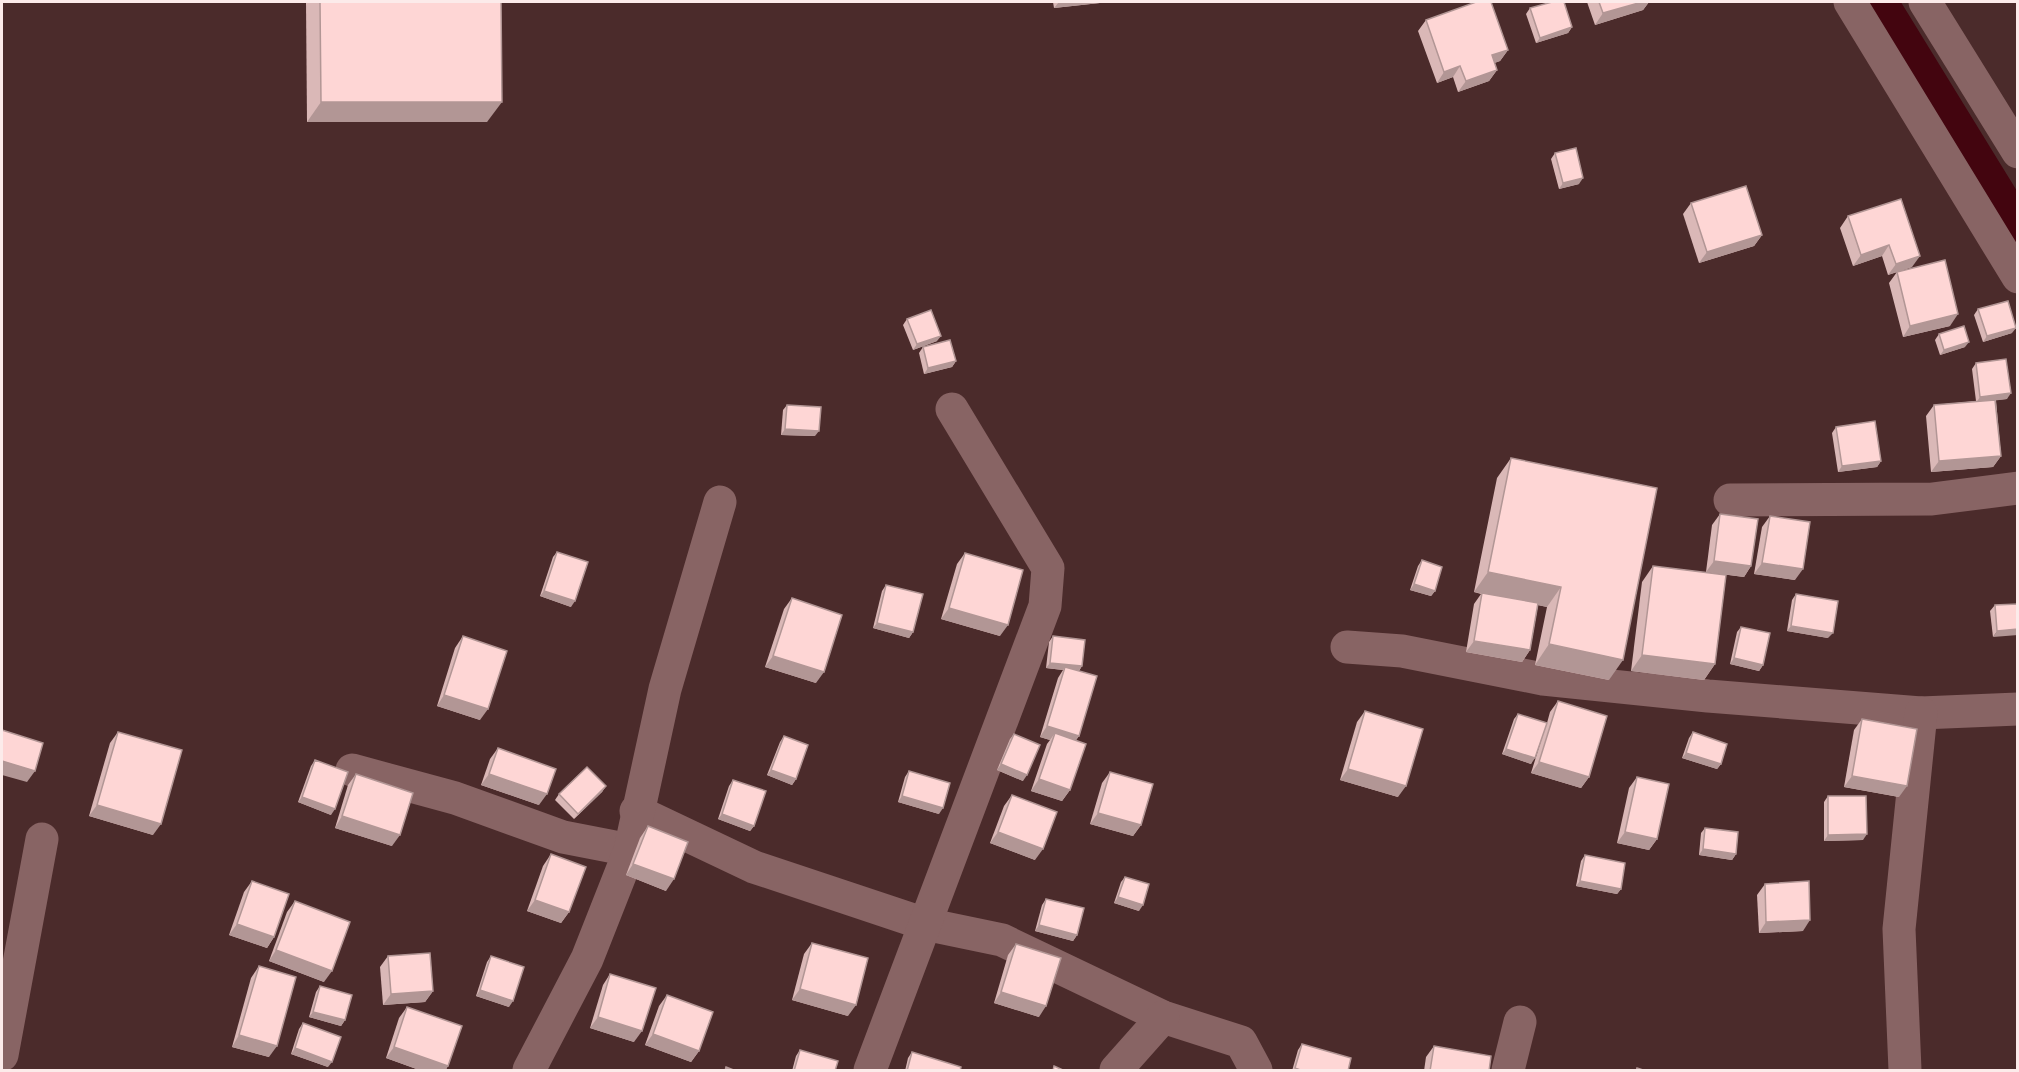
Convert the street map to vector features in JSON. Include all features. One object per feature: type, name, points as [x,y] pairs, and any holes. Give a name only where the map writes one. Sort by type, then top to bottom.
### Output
[{"type":"street","points":[[1850,2],[2013,260]]},
{"type":"street","points":[[1925,2],[2018,152]]},
{"type":"street","points":[[870,1071],[1045,606],[1048,568],[951,409]]},
{"type":"street","points":[[1730,500],[1932,499],[2018,488]]},
{"type":"street","points":[[529,1071],[534,1056],[587,959],[630,850],[636,811],[665,689],[720,502]]},
{"type":"street","points":[[1347,647],[1402,651],[1543,679],[1921,713],[2018,709]]},
{"type":"street","points":[[1905,1071],[1899,929],[1921,713]]},
{"type":"street","points":[[352,770],[455,798],[563,837],[630,850]]},
{"type":"street","points":[[636,811],[754,867],[925,924],[1002,940],[1163,1017],[1241,1042],[1256,1071]]},
{"type":"street","points":[[2,1055],[42,840]]},
{"type":"street","points":[[1116,1071],[1163,1017]]},
{"type":"street","points":[[1508,1071],[1520,1022]]},
{"type":"building","points":[[320,2],[501,2],[502,102],[321,102]]},
{"type":"building","points":[[1476,2],[1491,2],[1508,50],[1492,55],[1497,70],[1466,81],[1460,66],[1444,72],[1426,20]]},
{"type":"building","points":[[1552,2],[1564,2],[1572,27],[1540,38],[1530,8]]},
{"type":"building","points":[[1599,2],[1642,2],[1603,13]]},
{"type":"building","points":[[1576,148],[1583,178],[1563,183],[1555,153]]},
{"type":"building","points":[[1746,186],[1762,235],[1707,252],[1691,203]]},
{"type":"building","points":[[1901,199],[1920,256],[1896,264],[1889,245],[1861,255],[1848,216]]},
{"type":"building","points":[[1945,260],[1958,314],[1910,326],[1897,272]]},
{"type":"building","points":[[2008,301],[2016,328],[1987,336],[1978,309]]},
{"type":"building","points":[[931,310],[941,336],[917,344],[907,319]]},
{"type":"building","points":[[1964,326],[1969,342],[1944,350],[1939,334]]},
{"type":"building","points":[[950,340],[956,361],[928,368],[923,347]]},
{"type":"building","points":[[2006,359],[2011,393],[1980,397],[1976,363]]},
{"type":"building","points":[[1995,400],[2001,456],[1939,461],[1934,405]]},
{"type":"building","points":[[787,405],[821,407],[819,431],[785,429]]},
{"type":"building","points":[[1875,421],[1881,461],[1842,466],[1836,427]]},
{"type":"building","points":[[1511,458],[1657,488],[1623,660],[1549,644],[1561,587],[1488,572]]},
{"type":"building","points":[[1720,514],[1758,519],[1751,566],[1714,561]]},
{"type":"building","points":[[1770,516],[1810,522],[1803,569],[1762,563]]},
{"type":"building","points":[[557,552],[588,562],[575,601],[544,591]]},
{"type":"building","points":[[965,553],[1023,570],[1008,625],[949,608]]},
{"type":"building","points":[[1422,560],[1442,567],[1435,591],[1414,584]]},
{"type":"building","points":[[1653,566],[1726,575],[1715,664],[1642,655]]},
{"type":"building","points":[[886,585],[923,594],[913,632],[877,623]]},
{"type":"building","points":[[1482,593],[1538,603],[1530,650],[1474,641]]},
{"type":"building","points":[[1796,594],[1838,601],[1833,633],[1791,626]]},
{"type":"building","points":[[792,598],[842,615],[824,672],[773,656]]},
{"type":"building","points":[[2018,604],[2018,629],[1997,631],[1995,605]]},
{"type":"building","points":[[1741,627],[1770,633],[1763,665],[1734,658]]},
{"type":"building","points":[[463,636],[507,651],[488,709],[444,695]]},
{"type":"building","points":[[1053,636],[1085,640],[1082,666],[1050,663]]},
{"type":"building","points":[[1065,667],[1097,676],[1079,736],[1047,726]]},
{"type":"building","points":[[1558,701],[1607,716],[1589,777],[1539,762]]},
{"type":"building","points":[[1365,711],[1423,729],[1406,786],[1348,769]]},
{"type":"building","points":[[1518,714],[1547,723],[1535,758],[1506,749]]},
{"type":"building","points":[[1862,719],[1917,729],[1907,786],[1852,776]]},
{"type":"building","points":[[2,730],[43,743],[35,771],[2,761]]},
{"type":"building","points":[[118,732],[182,750],[161,824],[97,805]]},
{"type":"building","points":[[1693,732],[1727,744],[1721,764],[1686,753]]},
{"type":"building","points":[[1055,733],[1086,744],[1070,790],[1039,779]]},
{"type":"building","points":[[1014,734],[1040,745],[1027,775],[1001,764]]},
{"type":"building","points":[[784,736],[808,745],[796,779],[771,770]]},
{"type":"building","points":[[498,748],[556,769],[547,794],[489,774]]},
{"type":"building","points":[[315,760],[348,772],[335,809],[302,797]]},
{"type":"building","points":[[587,767],[606,786],[578,814],[559,794]]},
{"type":"building","points":[[909,771],[950,783],[943,808],[902,796]]},
{"type":"building","points":[[1110,772],[1153,784],[1141,825],[1098,813]]},
{"type":"building","points":[[356,774],[413,793],[400,835],[342,816]]},
{"type":"building","points":[[1637,777],[1669,784],[1657,839],[1625,832]]},
{"type":"building","points":[[733,780],[766,791],[754,826],[722,814]]},
{"type":"building","points":[[1012,795],[1057,812],[1043,849],[998,832]]},
{"type":"building","points":[[1828,796],[1866,796],[1867,834],[1828,835]]},
{"type":"building","points":[[648,826],[688,842],[674,879],[633,864]]},
{"type":"building","points":[[1705,828],[1738,832],[1736,854],[1703,849]]},
{"type":"building","points":[[551,854],[586,867],[569,912],[535,900]]},
{"type":"building","points":[[1585,855],[1625,863],[1621,889],[1580,881]]},
{"type":"building","points":[[1125,877],[1149,884],[1143,905],[1118,897]]},
{"type":"building","points":[[252,881],[289,894],[274,937],[237,924]]},
{"type":"building","points":[[1809,881],[1810,920],[1766,922],[1765,884]]},
{"type":"building","points":[[1046,899],[1084,908],[1077,935],[1039,925]]},
{"type":"building","points":[[295,901],[350,922],[332,971],[276,950]]},
{"type":"building","points":[[812,943],[868,958],[856,1005],[800,989]]},
{"type":"building","points":[[1016,944],[1061,958],[1046,1006],[1001,992]]},
{"type":"building","points":[[430,953],[433,991],[391,994],[388,956]]},
{"type":"building","points":[[491,956],[524,967],[513,1001],[480,990]]},
{"type":"building","points":[[259,966],[296,977],[277,1046],[239,1035]]},
{"type":"building","points":[[610,974],[656,988],[642,1031],[598,1017]]},
{"type":"building","points":[[320,986],[352,995],[345,1020],[313,1012]]},
{"type":"building","points":[[667,995],[713,1012],[699,1051],[653,1034]]},
{"type":"building","points":[[407,1007],[462,1026],[448,1066],[394,1047]]},
{"type":"building","points":[[303,1023],[341,1037],[332,1062],[295,1048]]},
{"type":"building","points":[[1302,1044],[1351,1058],[1348,1071],[1303,1071],[1295,1068]]},
{"type":"building","points":[[1434,1046],[1491,1056],[1489,1071],[1430,1071]]},
{"type":"building","points":[[800,1050],[838,1061],[835,1071],[794,1071]]},
{"type":"building","points":[[912,1052],[961,1067],[960,1071],[907,1071]]},
{"type":"building","points":[[1054,1066],[1065,1071],[1053,1071]]},
{"type":"waterway","points":[[1878,2],[2018,230]]}]
